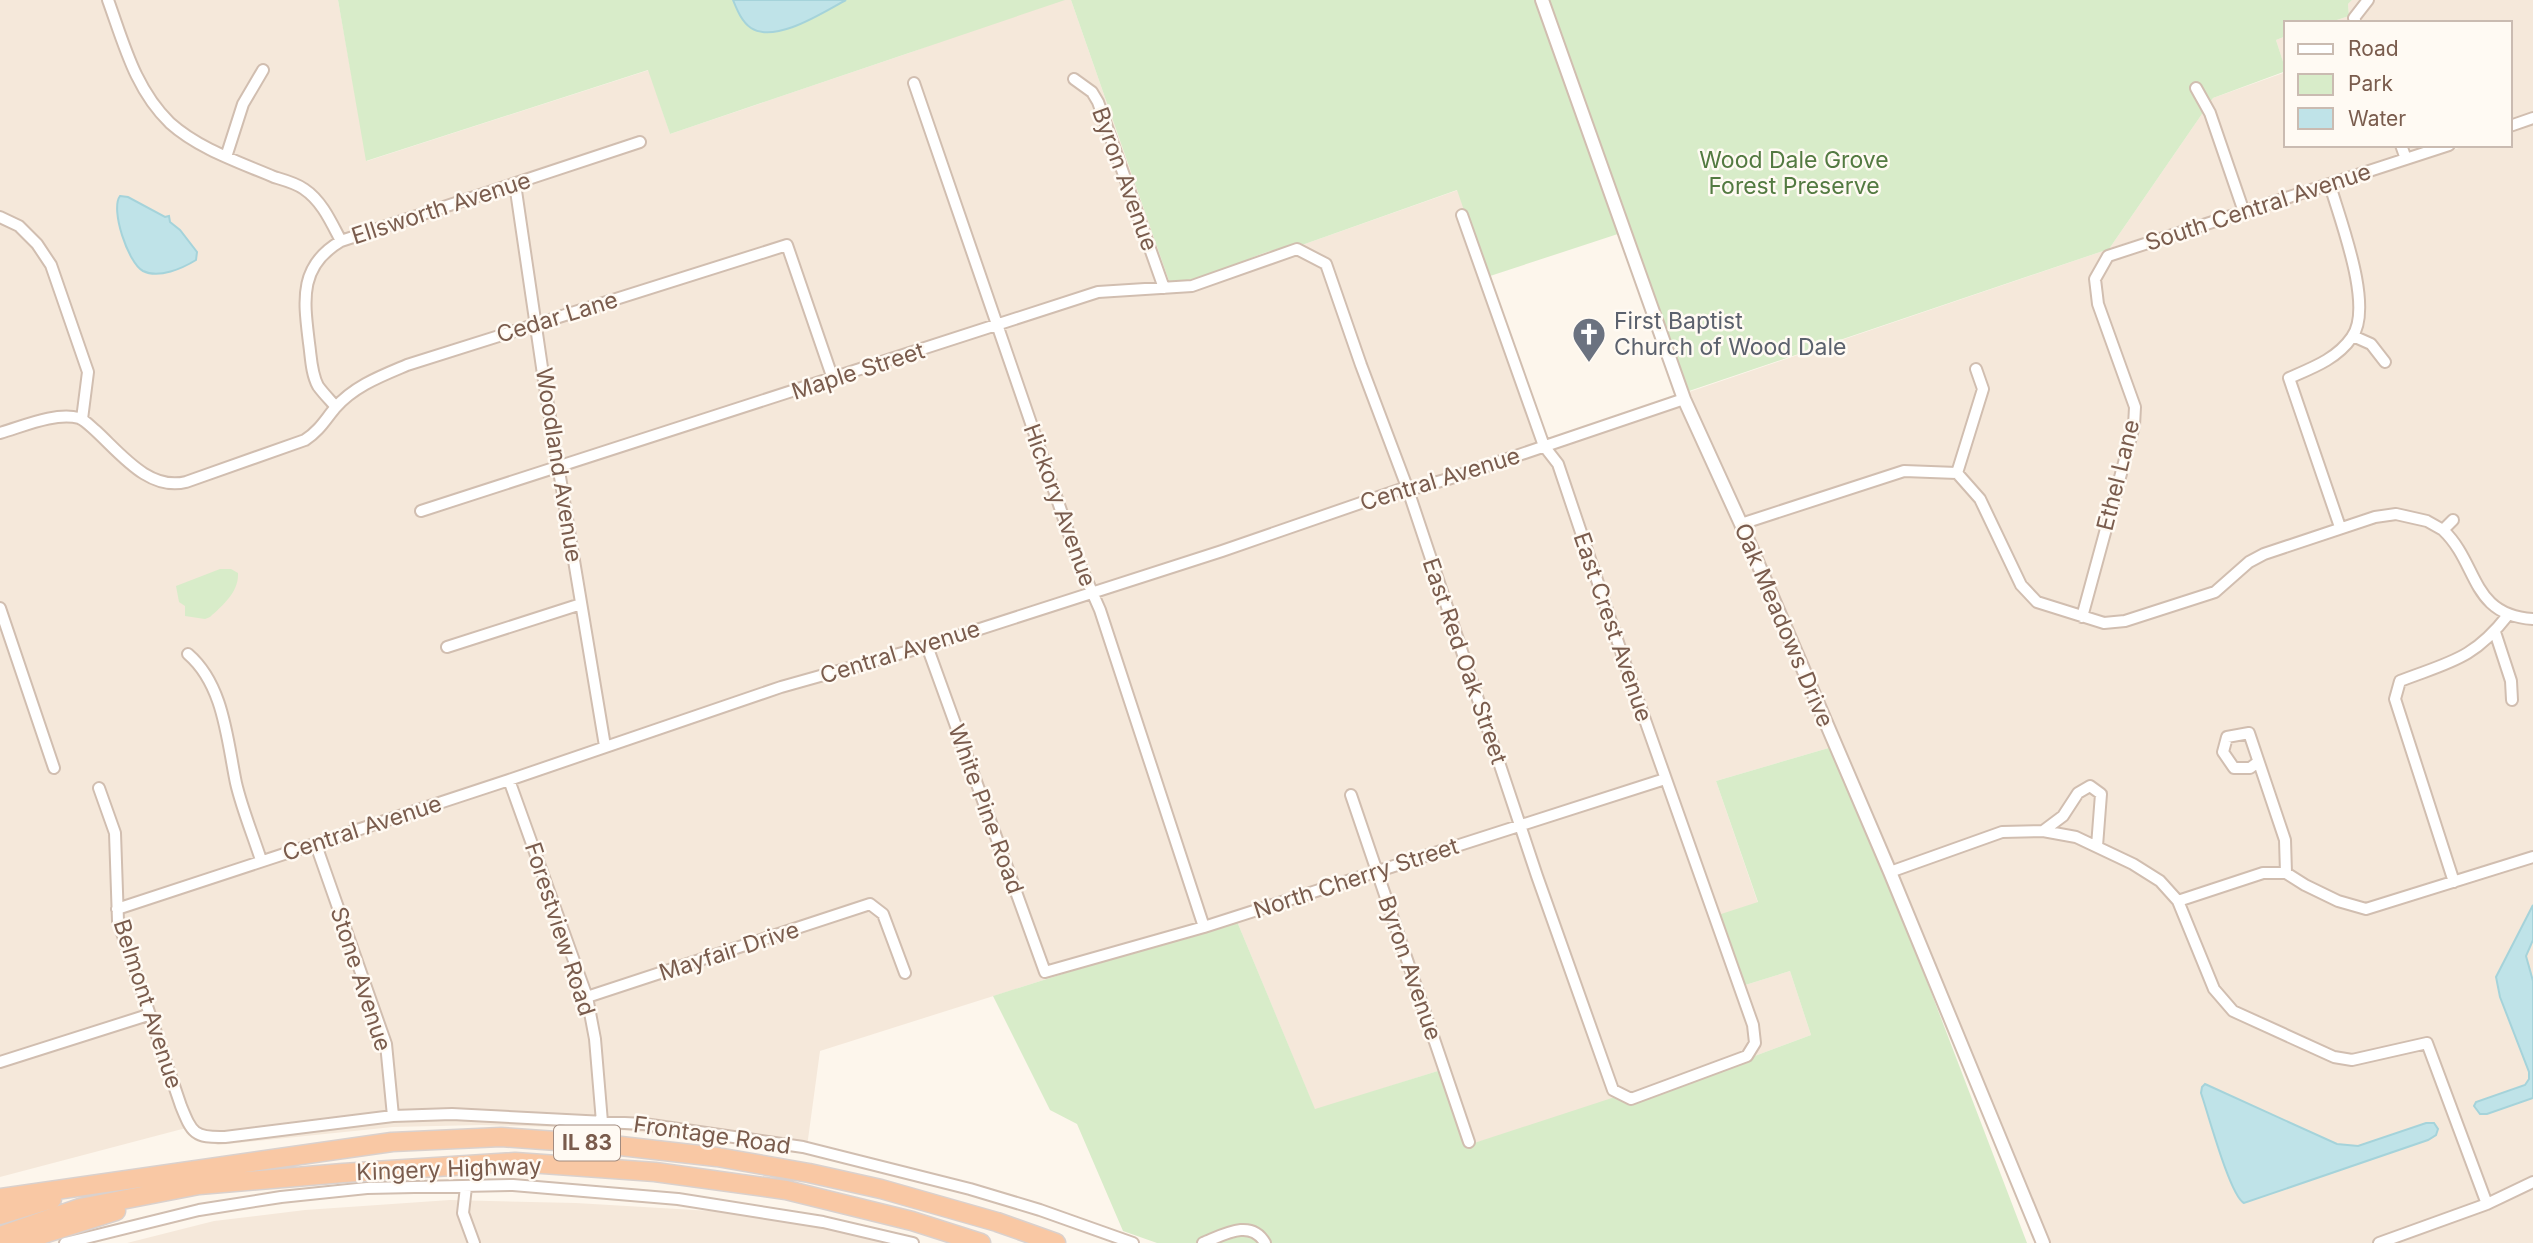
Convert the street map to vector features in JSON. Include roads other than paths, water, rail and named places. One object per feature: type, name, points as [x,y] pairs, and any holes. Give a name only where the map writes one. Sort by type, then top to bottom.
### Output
[{"type":"highway","name":"Kingery Highway","points":[[109,1182],[392,1142],[501,1137],[612,1145],[809,1172],[997,1222],[1056,1243]]},
{"type":"highway","name":"Kingery Highway","points":[[0,1236],[80,1208],[199,1185],[343,1172],[515,1162],[654,1172],[786,1190],[912,1221],[981,1243]]},
{"type":"highway","points":[[0,1198],[109,1182]]},
{"type":"highway","name":"IL 83","points":[[0,1215],[109,1182]]},
{"type":"highway","points":[[14,1243],[199,1185]]},
{"type":"street","points":[[108,0],[132,68],[144,92],[172,124],[193,140],[226,157],[304,189],[325,210],[341,241]]},
{"type":"street","name":"Oak Meadows Drive","points":[[1542,0],[1684,400],[1741,524],[1890,872],[2043,1243]]},
{"type":"street","points":[[2355,21],[2354,18],[2368,0]]},
{"type":"street","points":[[226,157],[243,104],[263,70]]},
{"type":"street","name":"Byron Avenue","points":[[1073,79],[1092,92],[1098,102],[1164,288]]},
{"type":"street","name":"Hickory Avenue","points":[[914,83],[996,326],[1091,592],[1100,610],[1204,927]]},
{"type":"street","points":[[2196,88],[2210,113],[2244,212]]},
{"type":"street","points":[[2512,126],[2532,121]]},
{"type":"street","name":"Ellsworth Avenue","points":[[336,407],[317,384],[312,366],[304,291],[310,274],[329,247],[640,142]]},
{"type":"street","points":[[2402,147],[2406,159]]},
{"type":"street","name":"South Central Avenue","points":[[2108,256],[2443,147]]},
{"type":"street","name":"Woodland Avenue","points":[[515,184],[605,746]]},
{"type":"street","points":[[2330,185],[2358,284],[2360,312],[2353,336],[2329,360],[2289,378],[2340,527]]},
{"type":"street","name":"East Crest Avenue","points":[[1462,215],[1544,446],[1558,464],[1665,779],[1753,1025],[1755,1043],[1747,1056],[1631,1099],[1613,1090]]},
{"type":"street","points":[[0,217],[22,229],[37,244],[51,265],[88,372],[82,419],[60,417],[0,433]]},
{"type":"street","name":"Cedar Lane","points":[[82,419],[144,474],[158,482],[174,485],[305,440],[315,434],[336,407],[353,392],[396,369],[787,245],[833,379]]},
{"type":"street","name":"Maple Street","points":[[421,511],[1098,292],[1192,286],[1297,249]]},
{"type":"street","name":"East Red Oak Street","points":[[1297,249],[1326,264],[1407,487],[1613,1090]]},
{"type":"street","name":"Ethel Lane","points":[[2082,617],[2134,426],[2135,407],[2098,304],[2095,279],[2108,256]]},
{"type":"street","points":[[2353,336],[2371,344],[2385,362]]},
{"type":"street","points":[[1957,473],[1983,389],[1976,369]]},
{"type":"street","name":"Central Avenue","points":[[117,909],[261,860],[316,845],[781,687],[927,646],[1222,551],[1407,487],[1416,488],[1448,479],[1684,400]]},
{"type":"street","points":[[1741,524],[1904,471],[1957,473],[1980,499],[2021,585],[2037,602],[2104,623],[2125,621],[2215,592],[2249,562],[2264,554],[2340,527],[2396,514],[2427,521],[2444,530],[2454,540],[2474,581],[2494,608],[2508,615],[2533,619]]},
{"type":"street","points":[[2444,530],[2453,520]]},
{"type":"street","points":[[447,647],[581,604]]},
{"type":"street","points":[[0,608],[54,768]]},
{"type":"street","points":[[2454,882],[2395,699],[2400,681],[2468,654],[2495,632],[2508,615]]},
{"type":"street","points":[[2495,632],[2511,681],[2512,700]]},
{"type":"street","name":"White Pine Road","points":[[927,646],[1045,972]]},
{"type":"street","points":[[188,654],[206,673],[211,684],[228,737],[240,797],[261,860]]},
{"type":"street","points":[[2258,762],[2285,840],[2286,873]]},
{"type":"street","name":"North Cherry Street","points":[[1045,972],[1204,927],[1665,779]]},
{"type":"street","name":"Forestview Road","points":[[509,780],[587,997],[596,1039],[602,1122]]},
{"type":"street","points":[[2043,831],[2063,816],[2078,793],[2090,786],[2101,794],[2097,846]]},
{"type":"street","name":"Belmont Avenue","points":[[99,788],[115,833],[118,921],[185,1116],[196,1134]]},
{"type":"street","name":"Byron Avenue","points":[[1351,795],[1469,1142]]},
{"type":"street","points":[[1890,872],[2002,832],[2043,831],[2076,837],[2133,864],[2160,881],[2178,901],[2214,989],[2233,1011],[2334,1057],[2352,1060],[2427,1043],[2487,1204]]},
{"type":"street","name":"Stone Avenue","points":[[316,845],[386,1044],[393,1116]]},
{"type":"street","points":[[2178,901],[2263,873],[2286,873],[2305,886],[2338,901],[2366,909],[2533,857]]},
{"type":"street","name":"Mayfair Drive","points":[[587,997],[870,905],[883,914],[905,973]]},
{"type":"street","points":[[0,1062],[148,1014]]},
{"type":"street","name":"Frontage Road","points":[[196,1134],[204,1138],[225,1138],[393,1116],[452,1114],[644,1124],[803,1147],[970,1189],[1133,1243]]},
{"type":"street","points":[[2379,1243],[2407,1238],[2533,1182]]},
{"type":"street","points":[[65,1243],[108,1238],[199,1210],[281,1197],[367,1188],[513,1185],[678,1199],[823,1222],[884,1240],[913,1243]]},
{"type":"street","points":[[466,1186],[463,1213],[474,1243]]},
{"type":"street","points":[[1203,1243],[1232,1231],[1249,1229],[1262,1237],[1265,1243]]},
{"type":"water","points":[[733,0],[846,0],[787,29],[761,32],[751,28],[740,16]]},
{"type":"water","points":[[120,196],[128,197],[165,217],[169,216],[170,222],[197,252],[196,260],[178,269],[156,274],[143,271],[137,266],[126,247],[119,223],[117,212]]},
{"type":"water","points":[[2533,905],[2533,940],[2526,956],[2533,981],[2533,1098],[2480,1114],[2474,1106],[2476,1102],[2525,1085],[2529,1079],[2529,1072],[2500,997],[2496,977]]},
{"type":"water","points":[[2205,1084],[2337,1144],[2358,1146],[2426,1123],[2434,1123],[2438,1129],[2436,1135],[2428,1140],[2244,1203],[2232,1186],[2220,1153],[2201,1093]]},
{"type":"place","name":"First Baptist Church of Wood Dale","points":[[1589,364]]},
{"type":"park label","name":"Wood Dale Grove Forest Preserve","points":[[1794,173]]}]
